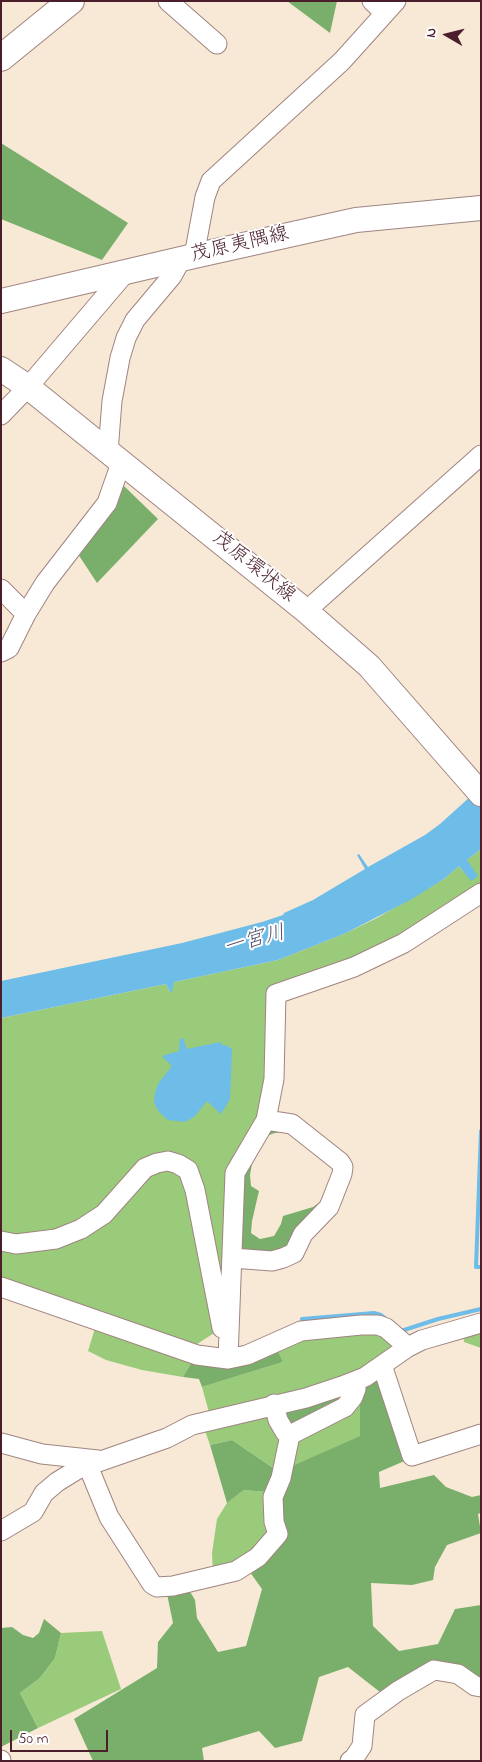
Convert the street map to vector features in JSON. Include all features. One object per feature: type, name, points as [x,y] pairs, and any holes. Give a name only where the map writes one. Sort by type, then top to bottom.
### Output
[{"type":"highway","points":[[1,58],[71,1]]},
{"type":"main road","name":"茂原夷隅線","points":[[1,301],[356,220],[481,208]]},
{"type":"main road","name":"茂原環状線","points":[[1,369],[28,387],[306,611],[368,666],[481,794]]},
{"type":"street","points":[[168,1],[217,44]]},
{"type":"street","points":[[1,652],[10,648],[26,614],[50,577],[107,502],[114,458],[112,401],[120,358],[126,338],[135,320],[185,258],[204,197],[211,181],[342,61],[385,5]]},
{"type":"street","points":[[1,415],[28,387],[126,272]]},
{"type":"street","points":[[306,611],[481,455]]},
{"type":"street","points":[[1,589],[26,614]]},
{"type":"street","points":[[228,1359],[235,1173],[266,1120],[274,1079],[276,994],[354,968],[404,942],[481,893]]},
{"type":"street","points":[[232,1258],[272,1260],[294,1253],[303,1234],[329,1208],[342,1174],[343,1167],[340,1162],[292,1124],[266,1120]]},
{"type":"street","points":[[1,1241],[16,1244],[56,1239],[81,1229],[104,1214],[145,1168],[168,1160],[178,1164],[188,1170],[195,1190],[228,1359]]},
{"type":"street","points":[[1,1287],[197,1355],[228,1359],[247,1355],[301,1331],[361,1325],[378,1325],[386,1328],[408,1347]]},
{"type":"street","points":[[1,1532],[33,1512],[44,1493],[57,1482],[78,1470],[167,1438],[192,1425],[274,1404],[306,1398],[356,1381],[422,1340],[481,1323]]},
{"type":"street","points":[[382,1365],[412,1456],[481,1434]]},
{"type":"street","points":[[290,1435],[345,1407],[353,1397],[356,1381]]},
{"type":"street","points":[[274,1404],[278,1420],[285,1432],[290,1435]]},
{"type":"street","points":[[97,1463],[109,1517],[152,1584],[157,1587],[173,1586],[236,1571],[258,1557],[278,1534],[274,1522],[273,1497],[281,1478],[290,1435]]},
{"type":"street","points":[[1,1444],[42,1454],[97,1463]]},
{"type":"street","points":[[350,1761],[362,1746],[366,1715],[398,1691],[434,1670],[458,1674],[476,1686],[481,1687]]},
{"type":"green space","points":[[287,1],[337,1],[330,33]]},
{"type":"green space","points":[[1,143],[128,223],[102,260],[1,219]]},
{"type":"green space","points":[[124,486],[158,519],[97,583],[78,554]]},
{"type":"green space","points":[[481,849],[481,886],[423,925],[270,999],[262,1113],[235,1160],[225,1326],[191,1348],[1,1284],[1,1018],[166,984],[170,992],[174,982],[278,960],[346,933],[377,918],[444,879],[459,866],[471,880],[467,860]]},
{"type":"green space","points":[[269,1125],[280,1125],[288,1131],[340,1170],[293,1250],[237,1255],[242,1173]],"holes":[[[288,1131],[334,1167],[330,1183],[320,1202],[313,1207],[283,1216],[274,1236],[260,1239],[251,1233],[259,1191],[251,1186],[250,1175],[253,1158],[266,1136]]]},
{"type":"green space","points":[[96,1325],[194,1358],[183,1377],[142,1370],[106,1360],[88,1351]]},
{"type":"green space","points":[[369,1328],[400,1345],[362,1376],[210,1416],[202,1387],[283,1362],[276,1346],[304,1334]]},
{"type":"green space","points":[[481,1328],[481,1348],[464,1342],[463,1333]]},
{"type":"green space","points":[[276,1346],[283,1362],[202,1387],[199,1379],[183,1377],[194,1358]]},
{"type":"green space","points":[[381,1371],[409,1459],[379,1472],[380,1488],[434,1475],[446,1487],[472,1497],[481,1495],[481,1513],[478,1514],[481,1533],[447,1545],[435,1567],[433,1580],[412,1585],[371,1583],[373,1626],[399,1651],[438,1644],[455,1609],[481,1605],[481,1681],[460,1669],[385,1696],[348,1667],[319,1677],[302,1741],[275,1748],[259,1731],[202,1748],[204,1761],[93,1761],[74,1719],[157,1668],[158,1642],[173,1623],[167,1594],[189,1590],[195,1600],[197,1618],[218,1652],[246,1646],[262,1589],[247,1568],[282,1534],[266,1492],[244,1490],[227,1503],[210,1445],[232,1440],[279,1472],[360,1436],[360,1383]]},
{"type":"green space","points":[[360,1390],[361,1436],[287,1469],[293,1438]]},
{"type":"green space","points":[[352,1391],[294,1431],[279,1410]]},
{"type":"green space","points":[[272,1409],[283,1432],[279,1472],[232,1440],[210,1445],[204,1428]]},
{"type":"green space","points":[[244,1490],[266,1492],[274,1535],[243,1564],[213,1574],[212,1553],[217,1519],[227,1503]]},
{"type":"green space","points":[[44,1619],[61,1633],[55,1658],[40,1678],[20,1693],[38,1728],[1,1747],[1,1628],[12,1627],[23,1635],[33,1638],[39,1633]]},
{"type":"green space","points":[[102,1631],[121,1689],[38,1728],[20,1693],[40,1678],[55,1658],[61,1633]]},
{"type":"water","name":"一宮川","points":[[481,787],[481,849],[467,860],[478,876],[471,881],[459,866],[444,879],[410,900],[346,933],[278,960],[174,982],[172,992],[170,992],[166,984],[1,1018],[1,981],[182,943],[283,915],[313,900],[365,869],[357,855],[359,854],[368,867],[425,835]]},
{"type":"water","points":[[183,1038],[187,1049],[221,1042],[223,1046],[226,1045],[232,1049],[230,1099],[221,1114],[207,1101],[194,1117],[185,1122],[168,1120],[159,1112],[154,1103],[158,1084],[172,1066],[162,1056],[179,1051],[180,1039]]},
{"type":"waterway","points":[[481,1131],[476,1267],[481,1267]]},
{"type":"waterway","points":[[401,1331],[438,1319],[481,1309]]},
{"type":"waterway","points":[[302,1319],[374,1313],[386,1319]]}]
